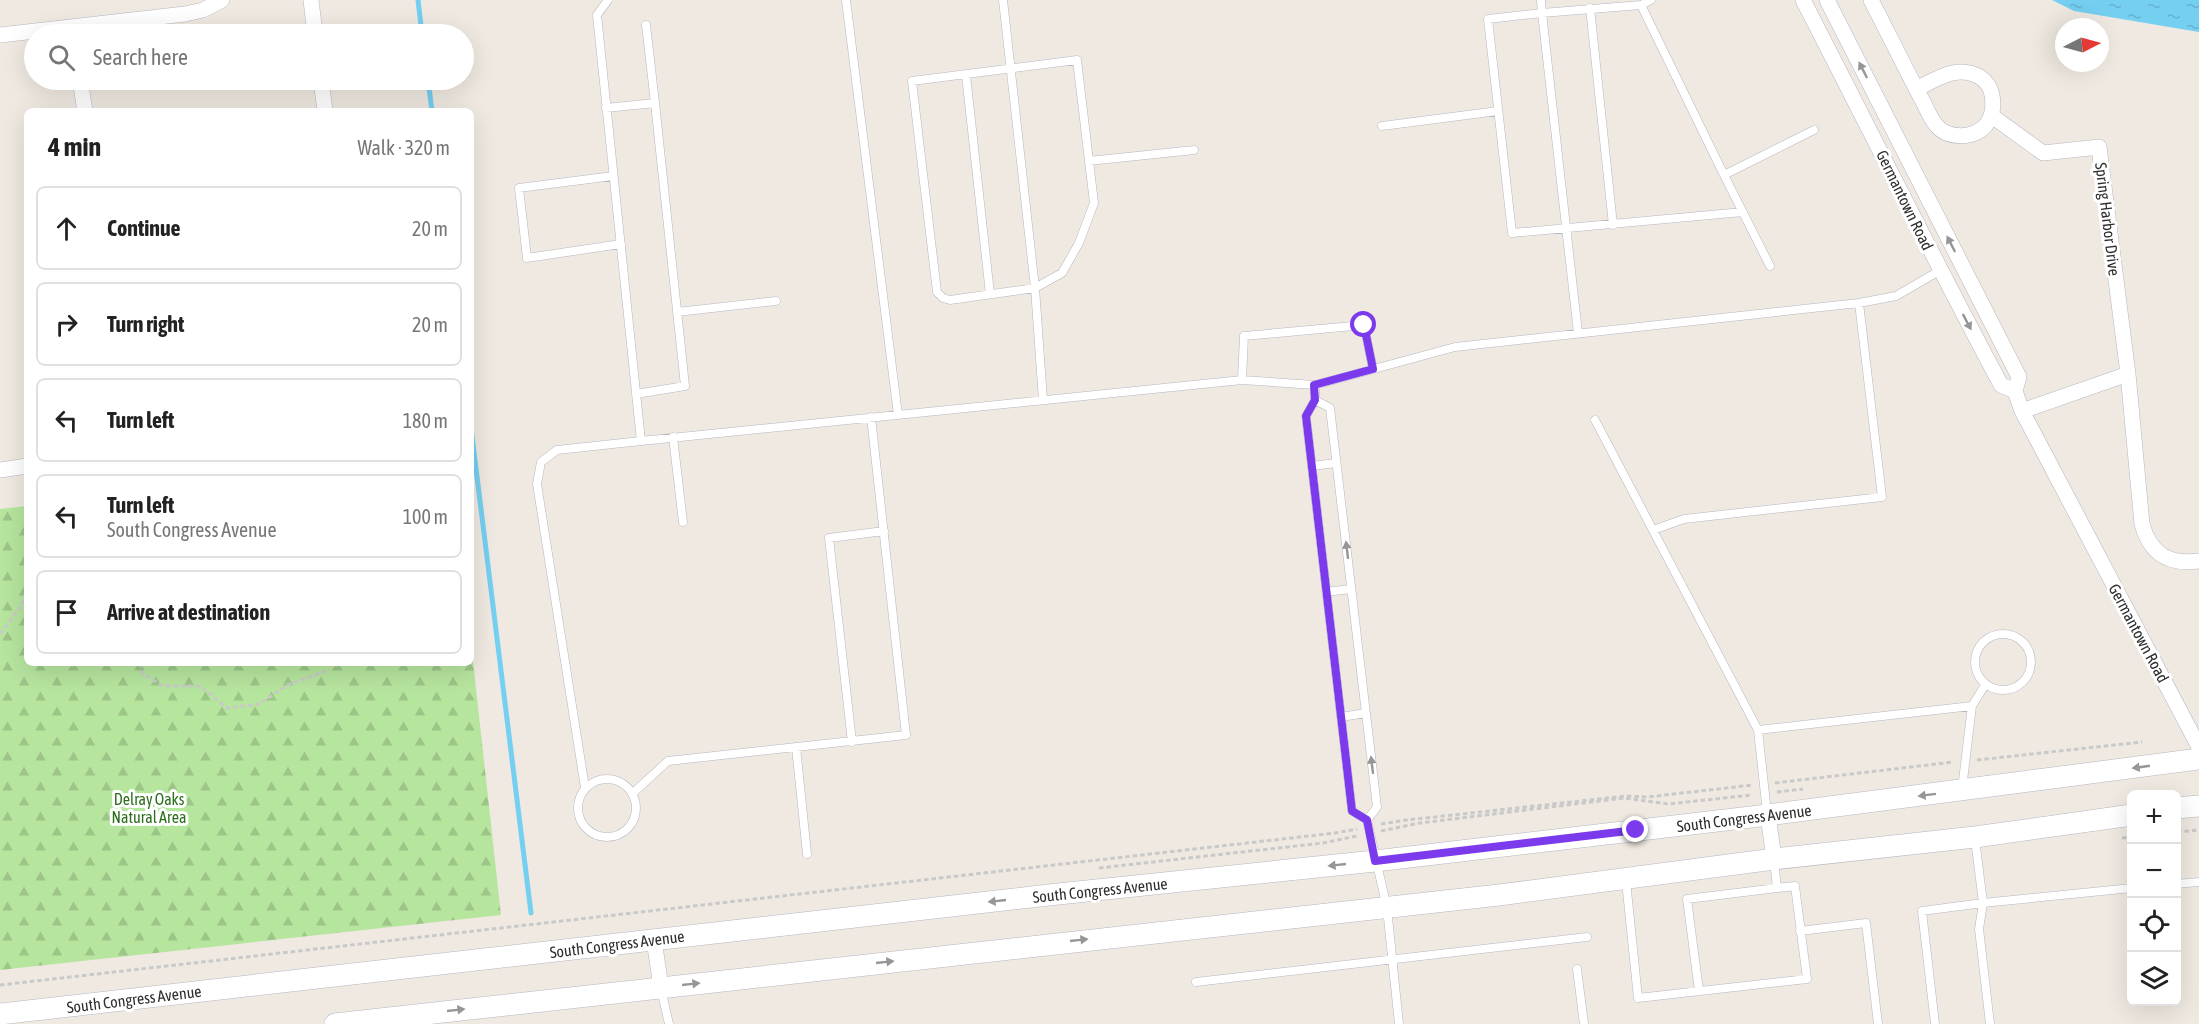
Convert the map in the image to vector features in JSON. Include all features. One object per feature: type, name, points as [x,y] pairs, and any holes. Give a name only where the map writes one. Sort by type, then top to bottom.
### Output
[{"type":"main road","name":"South Congress Avenue","points":[[0,1014],[1046,895],[1375,861],[1962,791],[2199,759]]},
{"type":"main road","points":[[2181,808],[2199,806]]},
{"type":"main road","points":[[335,1024],[1387,908],[1774,858],[1975,837],[2127,815]]},
{"type":"street","points":[[119,24],[203,10],[222,0]]},
{"type":"street","points":[[311,0],[314,24]]},
{"type":"street","name":"Germantown Road","points":[[1803,0],[1884,156],[1940,271],[2001,385],[2015,391]]},
{"type":"street","points":[[1871,0],[1916,89],[1937,127],[1960,137],[1973,134],[1984,127],[1992,116],[1994,103],[1991,90],[1983,80],[1972,73],[1959,70],[1952,72],[1916,89]]},
{"type":"street","name":"Germantown Road","points":[[1826,2],[2019,376],[2015,391],[2022,411],[2199,747]]},
{"type":"street","points":[[0,35],[24,34]]},
{"type":"street","points":[[82,90],[85,108]]},
{"type":"street","points":[[322,90],[325,108]]},
{"type":"street","name":"Spring Harbor Drive","points":[[1992,116],[2043,153],[2099,147],[2128,374],[2145,537],[2153,549],[2164,557],[2176,562],[2199,561]]},
{"type":"street","points":[[1940,271],[1949,266],[1955,268],[1983,323],[1990,332],[1998,334]]},
{"type":"street","points":[[2022,411],[2128,374]]},
{"type":"street","points":[[0,470],[24,466]]},
{"type":"street","points":[[1768,815],[1774,858]]},
{"type":"street","points":[[654,939],[661,987]]},
{"type":"lane","points":[[608,0],[597,15],[641,441]]},
{"type":"lane","points":[[846,0],[898,415]]},
{"type":"lane","points":[[1003,0],[1035,288],[1043,400]]},
{"type":"lane","points":[[1541,0],[1578,333]]},
{"type":"lane","points":[[1651,0],[1641,5],[1488,18],[1512,233],[1743,212]]},
{"type":"lane","points":[[1641,5],[1770,266]]},
{"type":"lane","points":[[1590,8],[1613,225]]},
{"type":"lane","points":[[636,394],[685,386],[646,26]]},
{"type":"lane","points":[[1077,60],[1094,203],[1079,243],[1062,273],[1035,288],[950,300],[943,298],[937,292],[912,81],[1011,68],[1077,60]]},
{"type":"lane","points":[[966,75],[990,294]]},
{"type":"lane","points":[[606,108],[655,103]]},
{"type":"lane","points":[[1382,126],[1498,111]]},
{"type":"lane","points":[[1724,175],[1814,130]]},
{"type":"lane","points":[[1089,161],[1194,150]]},
{"type":"lane","points":[[614,176],[519,188],[520,199],[527,258],[621,244]]},
{"type":"lane","points":[[585,789],[537,484],[541,462],[557,450],[1242,380],[1314,385],[1455,346],[1859,303],[1896,296],[1940,271]]},
{"type":"lane","points":[[677,312],[776,301]]},
{"type":"lane","points":[[1653,530],[1684,519],[1882,497],[1859,303]]},
{"type":"lane","points":[[1242,380],[1244,336],[1364,325],[1373,369]]},
{"type":"lane","points":[[1314,385],[1315,400],[1306,416],[1352,811],[1369,827]]},
{"type":"lane","points":[[1315,400],[1330,408],[1377,807],[1369,827],[1387,908],[1399,1024]]},
{"type":"lane","points":[[633,793],[668,761],[906,735],[871,417]]},
{"type":"lane","points":[[1595,420],[1758,730],[1768,815]]},
{"type":"lane","points":[[673,437],[682,522]]},
{"type":"lane","points":[[1311,466],[1336,463]]},
{"type":"lane","points":[[852,742],[829,538],[884,531]]},
{"type":"lane","points":[[1326,592],[1351,589]]},
{"type":"lane","points":[[2004,633],[2021,639],[2031,654],[2032,663],[2026,680],[2011,690],[2002,691],[1985,684],[1976,669],[1975,661],[1981,644],[1995,634],[2004,633]]},
{"type":"lane","points":[[1962,791],[1972,706],[1985,684]]},
{"type":"lane","points":[[1758,730],[1972,706]]},
{"type":"lane","points":[[1341,717],[1366,713]]},
{"type":"lane","points":[[796,747],[807,854]]},
{"type":"lane","points":[[610,778],[627,785],[633,793],[636,811],[634,820],[622,834],[602,837],[584,827],[579,817],[579,797],[592,782],[610,778]]},
{"type":"lane","points":[[1975,837],[1983,903],[1979,929],[1990,1024]]},
{"type":"lane","points":[[1774,858],[1777,888]]},
{"type":"lane","points":[[1625,878],[1638,998],[1807,979],[1795,886],[1687,899],[1699,991]]},
{"type":"lane","points":[[2181,884],[2199,882]]},
{"type":"lane","points":[[1935,1024],[1922,911],[2127,889]]},
{"type":"lane","points":[[1800,931],[1866,923],[1878,1024]]},
{"type":"lane","points":[[1196,982],[1587,937]]},
{"type":"lane","points":[[1577,969],[1584,1024]]},
{"type":"lane","points":[[661,987],[669,1024]]},
{"type":"path","points":[[0,634],[24,599]]},
{"type":"path","points":[[141,666],[143,674],[163,686],[200,686],[227,708],[260,704],[287,685],[326,672]]},
{"type":"path","points":[[0,985],[1335,833],[1407,820],[1614,797],[1647,797],[2142,742]]},
{"type":"path","points":[[1090,869],[1323,843],[1369,827],[1624,798],[1668,804],[1812,788]]},
{"type":"path","points":[[2181,831],[2199,830]]},
{"type":"green space","name":"Delray Oaks Natural Area","points":[[24,506],[24,666],[474,666],[501,915],[0,970],[0,509]]},
{"type":"water","points":[[2052,0],[2199,0],[2199,32],[2074,11]]},
{"type":"waterway","points":[[418,0],[421,24]]},
{"type":"waterway","points":[[429,90],[432,108]]},
{"type":"waterway","points":[[474,452],[531,913]]},
{"type":"route","points":[[1364,325],[1373,369],[1314,385],[1315,400],[1306,416],[1352,811],[1367,820],[1375,861],[1636,830]]}]
